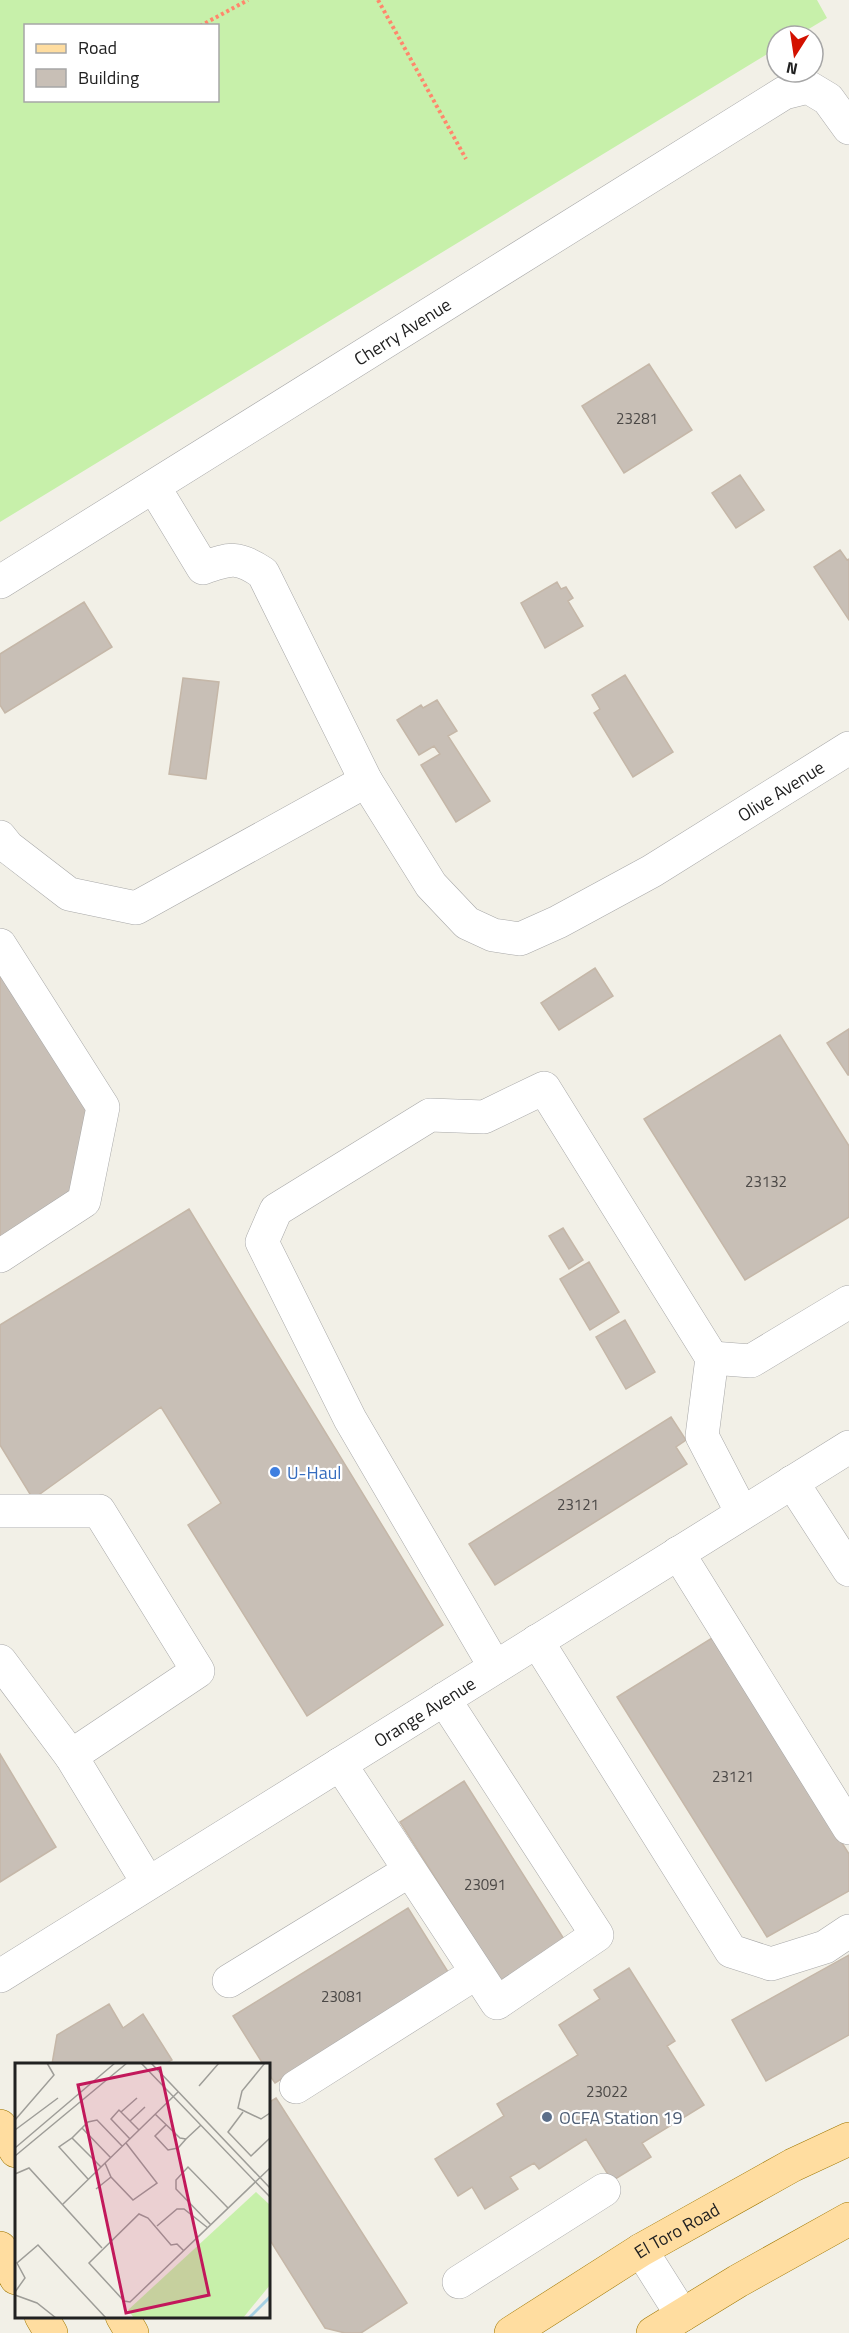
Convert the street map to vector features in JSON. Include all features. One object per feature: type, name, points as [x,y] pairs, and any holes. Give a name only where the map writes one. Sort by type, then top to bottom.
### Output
[{"type":"main road","points":[[0,2126],[15,2149]]},
{"type":"main road","name":"El Toro Road","points":[[511,2333],[641,2250],[793,2166],[849,2139]]},
{"type":"main road","points":[[653,2333],[849,2219]]},
{"type":"main road","points":[[0,2248],[15,2276]]},
{"type":"main road","points":[[42,2318],[51,2333]]},
{"type":"main road","points":[[123,2318],[132,2333]]},
{"type":"street","name":"Cherry Avenue","points":[[0,582],[784,93],[808,87],[828,99],[849,128]]},
{"type":"street","name":"Olive Avenue","points":[[154,487],[203,568],[225,560],[246,562],[263,573],[366,781],[431,885],[467,923],[493,935],[520,939],[558,922],[652,871],[849,747]]},
{"type":"street","points":[[4,842],[69,894],[136,908],[366,781]]},
{"type":"street","points":[[0,945],[103,1107],[84,1201],[0,1256]]},
{"type":"street","points":[[495,1667],[350,1419],[262,1242],[276,1210],[430,1115],[484,1117],[544,1088],[712,1358],[702,1436],[742,1514]]},
{"type":"street","points":[[712,1358],[751,1361],[849,1302]]},
{"type":"street","name":"Orange Avenue","points":[[0,1976],[849,1447]]},
{"type":"street","points":[[792,1482],[849,1570]]},
{"type":"street","points":[[0,1511],[99,1511],[198,1671],[71,1756]]},
{"type":"street","points":[[678,1553],[849,1828]]},
{"type":"street","points":[[537,1641],[731,1951],[771,1964],[825,1947],[849,1931]]},
{"type":"street","points":[[0,1661],[71,1756],[148,1883]]},
{"type":"street","points":[[340,1764],[497,2003],[597,1935],[444,1699]]},
{"type":"street","points":[[229,1981],[409,1871]]},
{"type":"street","points":[[296,2087],[476,1973]]},
{"type":"street","points":[[459,2282],[604,2190]]},
{"type":"street","points":[[641,2250],[682,2315]]},
{"type":"path","points":[[204,24],[248,0]]},
{"type":"path","points":[[378,0],[466,159]]},
{"type":"green space","points":[[0,0],[817,0],[827,18],[817,24],[765,24],[765,55],[0,522]]},
{"type":"building","points":[[649,364],[692,430],[624,473],[582,406]]},
{"type":"building","points":[[740,475],[764,510],[736,528],[712,493]]},
{"type":"building","points":[[840,550],[847,560],[849,559],[849,620],[814,567]]},
{"type":"building","points":[[557,582],[561,589],[566,587],[573,598],[568,601],[583,626],[545,648],[521,603]]},
{"type":"building","points":[[84,602],[112,647],[5,713],[0,705],[0,654]]},
{"type":"building","points":[[625,675],[673,752],[633,777],[594,713],[600,709],[592,695]]},
{"type":"building","points":[[183,678],[219,682],[206,779],[169,774]]},
{"type":"building","points":[[437,700],[457,731],[448,736],[490,801],[456,822],[421,765],[440,754],[434,746],[419,755],[397,720],[421,705],[423,708]]},
{"type":"building","points":[[0,965],[92,1114],[73,1201],[0,1246]]},
{"type":"building","points":[[595,968],[613,996],[559,1030],[541,1003]]},
{"type":"building","points":[[849,1029],[849,1075],[848,1075],[827,1043]]},
{"type":"building","points":[[780,1035],[849,1146],[849,1217],[745,1280],[644,1119]]},
{"type":"building","name":"U-Haul","points":[[189,1209],[443,1625],[307,1716],[188,1525],[221,1503],[161,1407],[33,1499],[0,1445],[0,1325]]},
{"type":"building","points":[[563,1228],[583,1260],[569,1269],[549,1236]]},
{"type":"building","points":[[589,1262],[619,1312],[590,1330],[560,1279]]},
{"type":"building","points":[[625,1320],[655,1372],[626,1389],[596,1337]]},
{"type":"building","points":[[671,1417],[686,1440],[676,1447],[687,1464],[495,1585],[469,1544]]},
{"type":"building","points":[[712,1638],[849,1854],[849,1891],[767,1937],[617,1697]]},
{"type":"building","points":[[0,1754],[56,1847],[0,1882]]},
{"type":"building","points":[[464,1781],[569,1947],[505,1988],[400,1822]]},
{"type":"building","points":[[408,1908],[450,1975],[275,2083],[270,2076],[270,2063],[262,2063],[233,2016]]},
{"type":"building","points":[[849,1955],[849,2035],[766,2081],[732,2020]]},
{"type":"building","points":[[629,1968],[675,2041],[667,2046],[704,2105],[642,2143],[651,2157],[612,2181],[586,2139],[539,2169],[534,2163],[510,2177],[518,2189],[485,2209],[472,2187],[458,2196],[435,2159],[504,2116],[497,2104],[578,2055],[559,2025],[600,1999],[594,1990]]},
{"type":"building","points":[[109,2004],[123,2028],[143,2014],[172,2060],[166,2063],[52,2063],[57,2035]]},
{"type":"building","points":[[276,2098],[407,2303],[361,2333],[345,2333],[325,2328],[270,2240],[270,2102]]},
{"type":"place","name":"U-Haul","points":[[275,1472]]},
{"type":"place","name":"OCFA Station 19","points":[[547,2117]]}]
